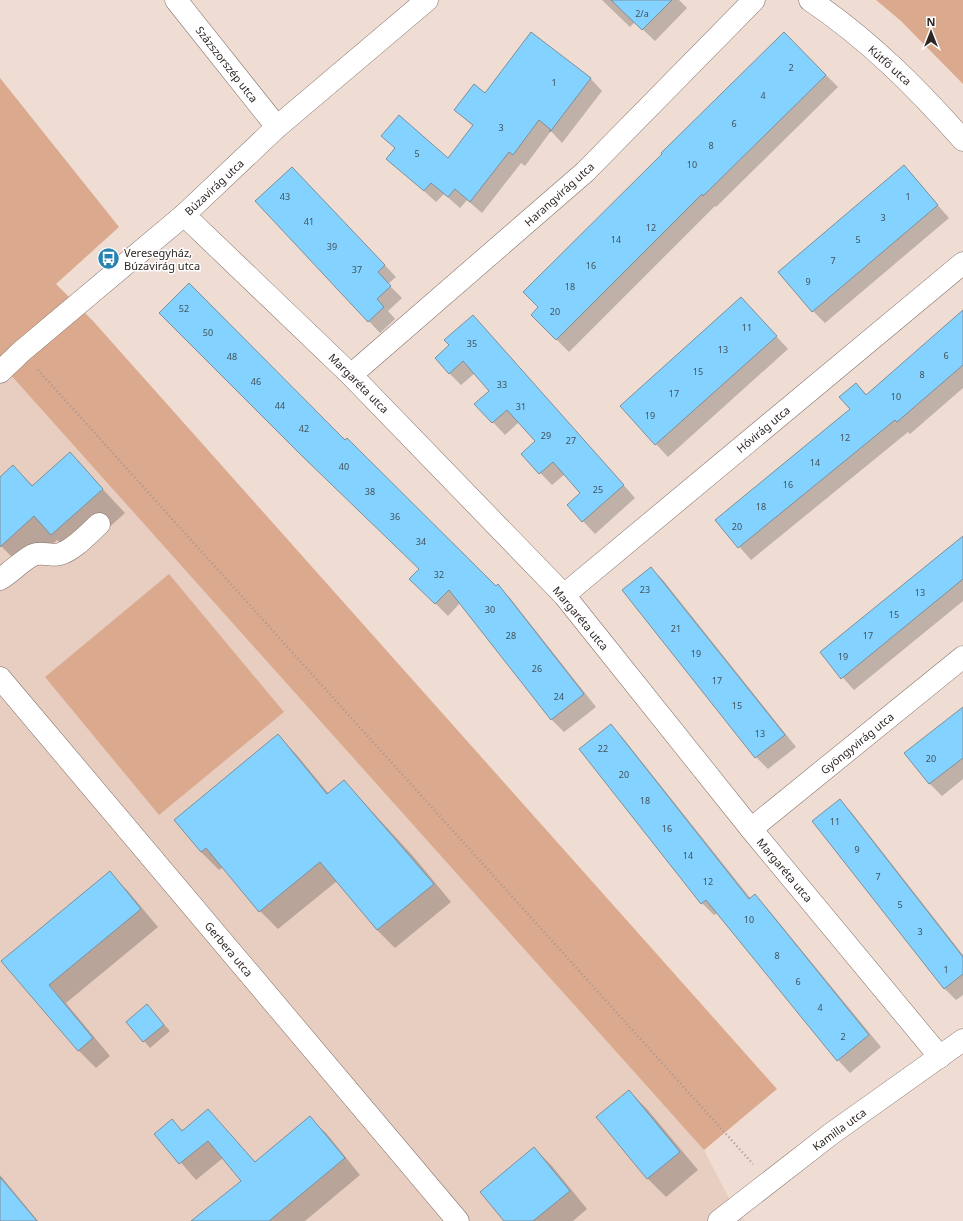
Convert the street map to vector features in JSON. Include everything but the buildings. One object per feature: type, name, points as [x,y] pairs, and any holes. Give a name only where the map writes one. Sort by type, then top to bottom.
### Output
[{"type":"street","name":"Százszorszép utca","points":[[176,0],[277,127]]},
{"type":"street","name":"Búzavirág utca","points":[[0,372],[22,351],[184,215],[277,127],[427,0]]},
{"type":"street","name":"Harangvirág utca","points":[[351,375],[585,172],[754,0]]},
{"type":"street","name":"Kútfő utca","points":[[810,0],[843,22],[924,96],[963,140]]},
{"type":"street","name":"Margaréta utca","points":[[184,215],[351,375],[564,595],[751,830],[940,1057]]},
{"type":"street","name":"Hóvirág utca","points":[[564,595],[963,263]]},
{"type":"street","points":[[0,579],[31,556],[39,552],[49,555],[60,554],[68,550],[100,524]]},
{"type":"street","name":"Gyöngyvirág utca","points":[[751,830],[963,657]]},
{"type":"street","name":"Gerbera utca","points":[[0,678],[458,1221]]},
{"type":"street","name":"Kamilla utca","points":[[719,1221],[830,1134],[963,1040]]},
{"type":"path","points":[[22,351],[769,1182]]},
{"type":"shaded area","points":[[876,0],[963,0],[963,84],[901,21]]},
{"type":"shaded area","points":[[0,78],[119,227],[56,284],[93,321],[777,1089],[704,1150],[0,363]]},
{"type":"shaded area","points":[[0,363],[704,1150],[734,1208],[745,1221],[0,1221]]},
{"type":"shaded area","points":[[169,574],[284,712],[159,815],[45,677]]},
{"type":"place","name":"Veresegyház, Búzavirág utca","points":[[108,258]]}]
